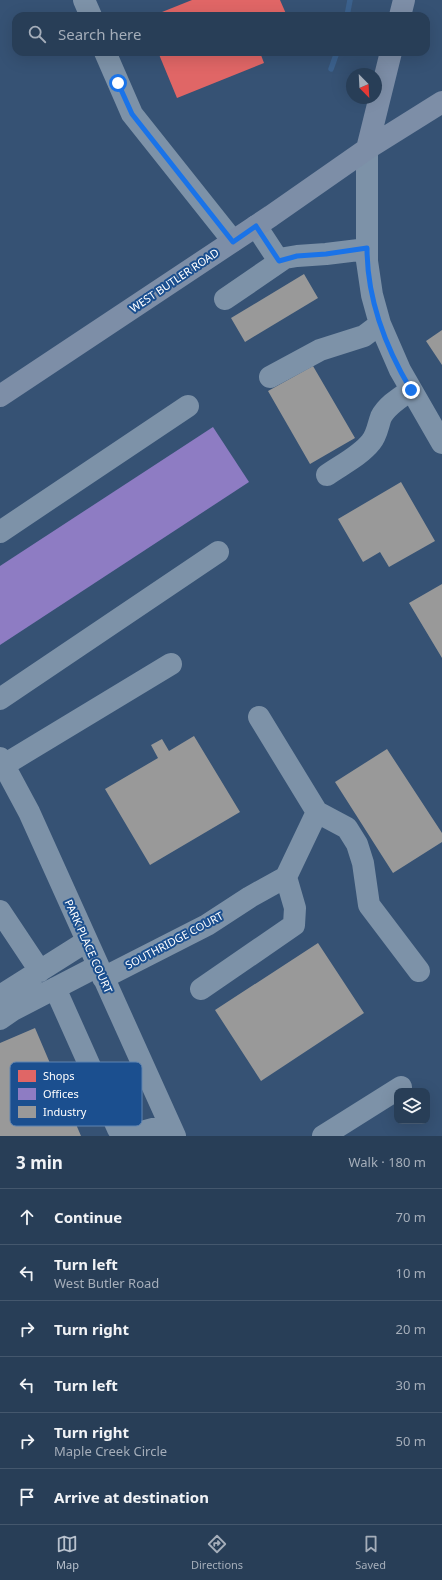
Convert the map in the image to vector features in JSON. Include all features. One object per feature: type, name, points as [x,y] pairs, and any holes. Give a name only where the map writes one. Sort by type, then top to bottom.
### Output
[{"type":"main road","points":[[401,12],[404,0]]},
{"type":"main road","points":[[367,149],[390,56]]},
{"type":"main road","name":"WEST BUTLER ROAD","points":[[0,396],[233,242],[367,149],[442,102]]},
{"type":"street","points":[[84,0],[89,12]]},
{"type":"street","points":[[108,56],[132,114],[233,242]]},
{"type":"street","points":[[367,149],[367,261],[372,295],[380,324],[400,370],[442,443]]},
{"type":"street","points":[[256,226],[279,261]]},
{"type":"street","points":[[225,299],[279,261],[297,256],[326,254],[367,248]]},
{"type":"street","points":[[270,377],[320,350],[364,336],[380,324]]},
{"type":"street","points":[[326,475],[347,462],[366,447],[375,436],[382,415],[394,403],[411,390]]},
{"type":"street","points":[[0,532],[188,406]]},
{"type":"street","points":[[0,699],[218,552]]},
{"type":"street","points":[[2,761],[171,664]]},
{"type":"street","points":[[259,717],[317,812],[348,828],[357,844],[363,863],[369,905],[419,971]]},
{"type":"street","name":"PARK PLACE COURT","points":[[2,761],[29,812],[141,1062]]},
{"type":"street","points":[[201,989],[294,925],[295,908],[286,877],[317,812]]},
{"type":"street","name":"SOUTHRIDGE COURT","points":[[0,1019],[13,1010],[55,988],[101,972],[207,925],[250,897],[286,877]]},
{"type":"street","points":[[0,911],[40,970]]},
{"type":"street","points":[[0,996],[87,941]]},
{"type":"street","points":[[55,988],[88,1062]]},
{"type":"street","name":"PARK PLACE COURT","points":[[142,1063],[172,1130]]},
{"type":"street","points":[[323,1136],[401,1087]]},
{"type":"street","points":[[117,1126],[118,1129],[127,1134],[172,1130]]},
{"type":"building: Shops","points":[[192,0],[280,0],[285,12],[162,12]]},
{"type":"building: Shops","points":[[160,56],[261,56],[264,63],[177,98]]},
{"type":"building: Offices","points":[[213,427],[249,482],[0,645],[0,566]]},
{"type":"building: Industry","points":[[304,274],[318,298],[245,342],[231,318]]},
{"type":"building: Industry","points":[[442,330],[442,365],[426,341]]},
{"type":"building: Industry","points":[[313,366],[355,438],[310,464],[268,391]]},
{"type":"building: Industry","points":[[401,482],[435,541],[389,567],[380,552],[363,562],[338,519]]},
{"type":"building: Industry","points":[[442,584],[442,658],[409,603]]},
{"type":"building: Industry","points":[[194,736],[240,812],[150,865],[105,789],[158,758],[151,745],[162,739],[169,751]]},
{"type":"building: Industry","points":[[387,749],[442,833],[442,842],[393,873],[335,782]]},
{"type":"building: Industry","points":[[318,943],[364,1013],[261,1081],[215,1010]]},
{"type":"building: Industry","points":[[35,1028],[49,1062],[10,1062],[10,1126],[77,1126],[81,1136],[0,1136],[0,1043]]},
{"type":"waterway","points":[[348,12],[350,0]]},
{"type":"waterway","points":[[331,69],[336,56]]},
{"type":"route","points":[[118,83],[132,114],[233,242],[256,226],[279,261],[285,258],[297,256],[326,254],[367,248],[367,261],[372,295],[379,322],[388,346],[411,390]]}]
